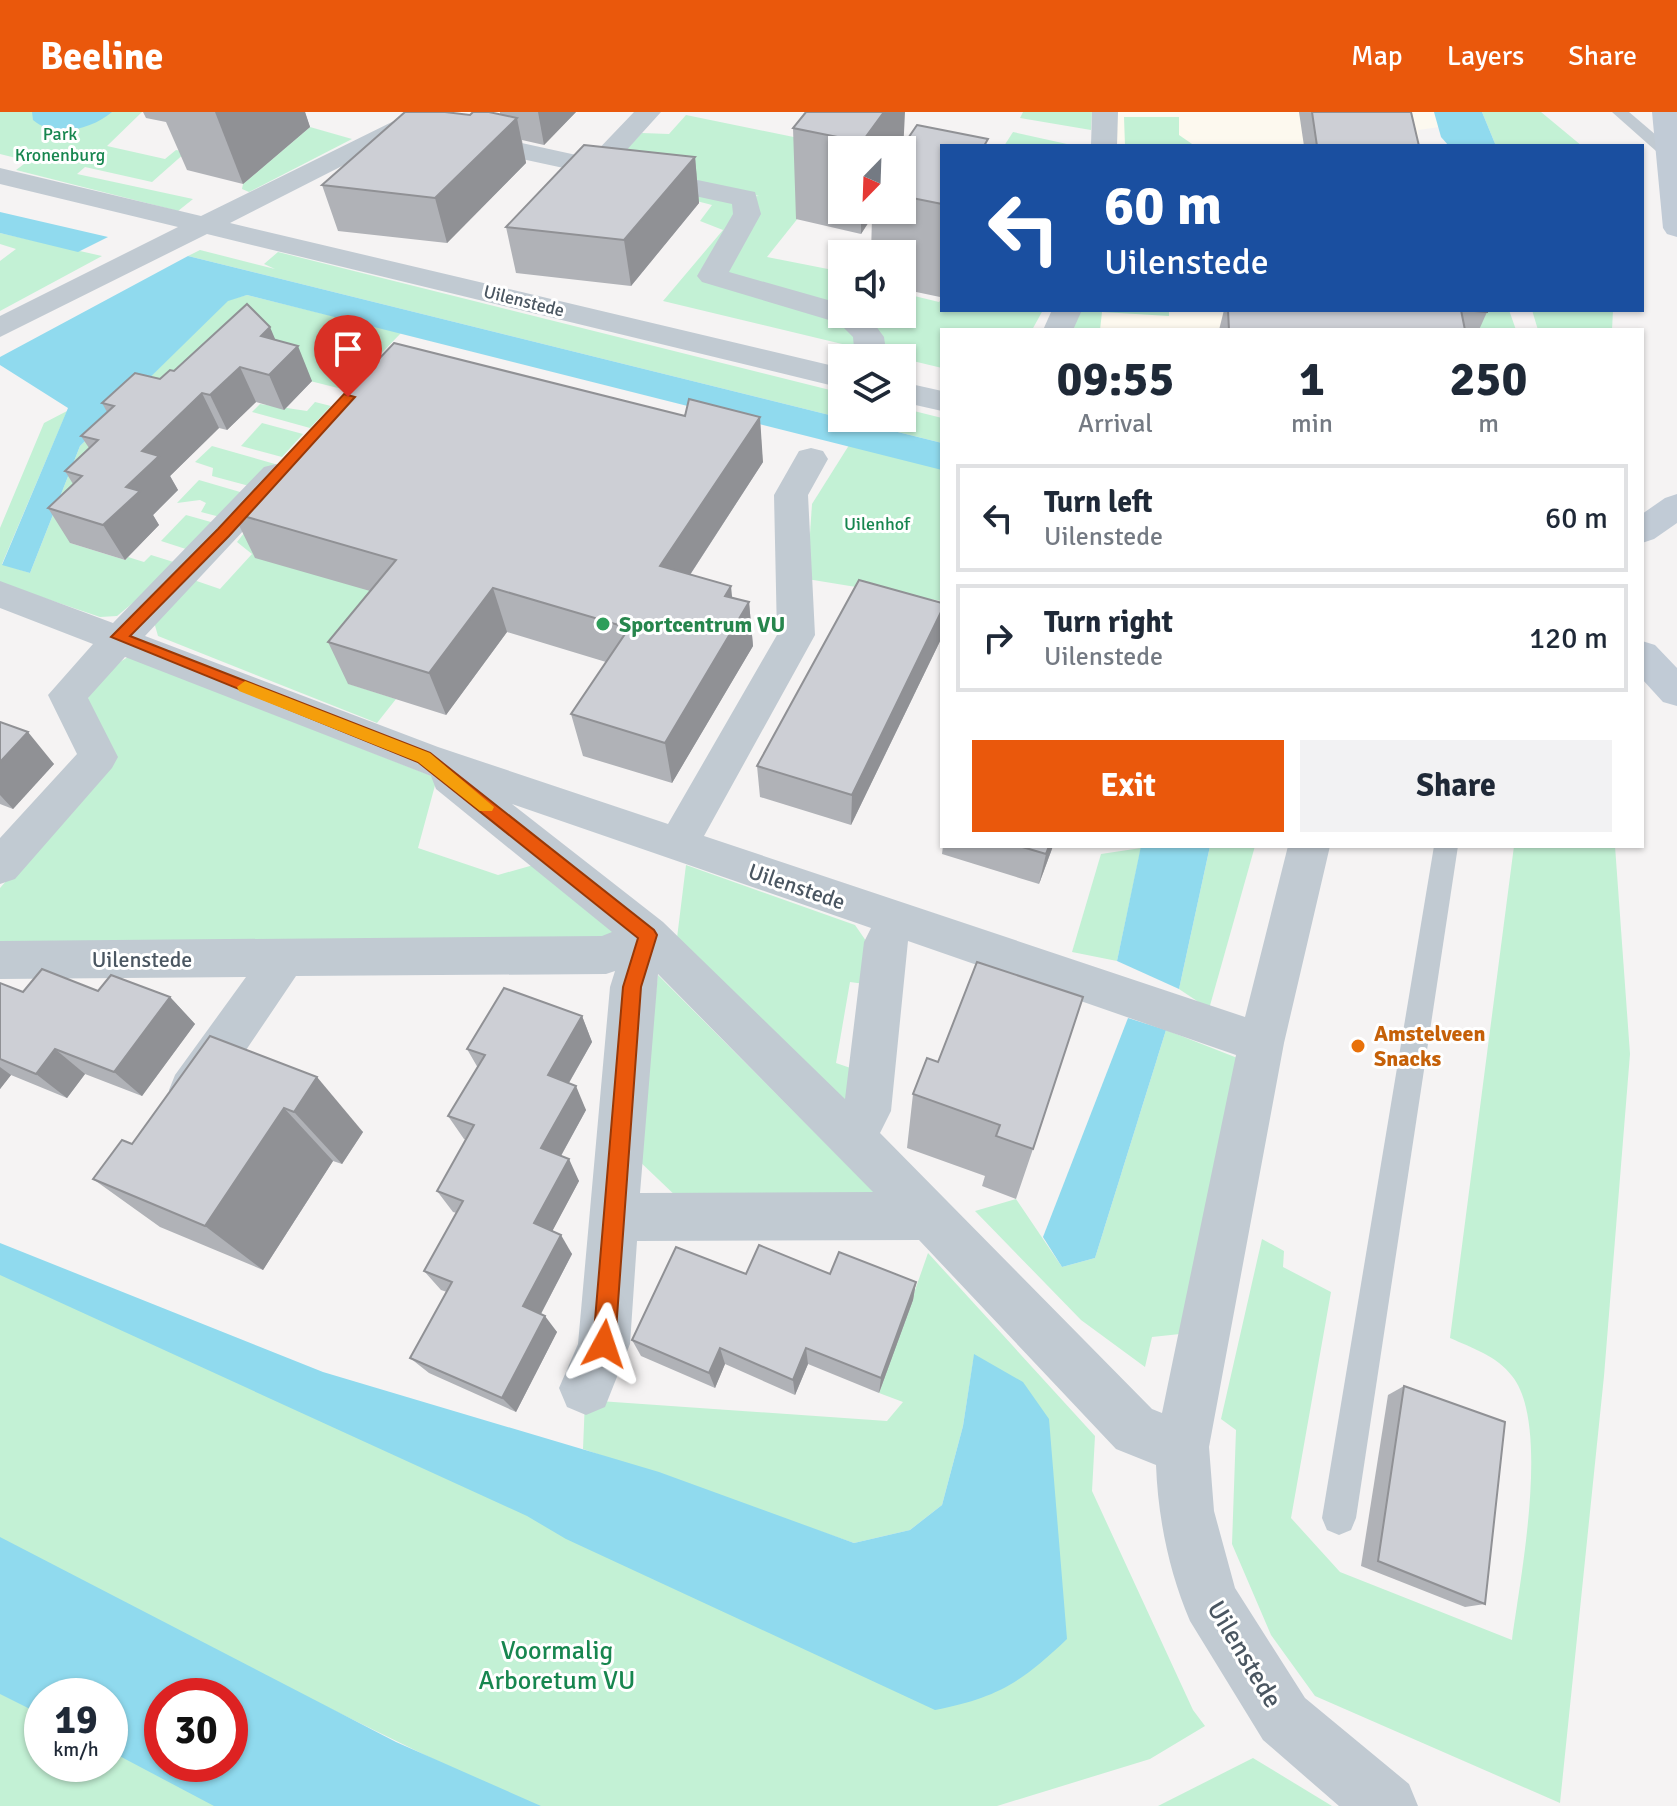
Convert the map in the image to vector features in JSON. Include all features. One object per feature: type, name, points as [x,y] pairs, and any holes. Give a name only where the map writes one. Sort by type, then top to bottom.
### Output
[{"type":"main road","points":[[1653,112],[1671,156]]},
{"type":"main road","points":[[1665,112],[1677,228]]},
{"type":"main road","points":[[1644,530],[1677,506]]},
{"type":"main road","points":[[1644,657],[1677,692]]},
{"type":"street","points":[[596,167],[648,112]]},
{"type":"street","points":[[1104,144],[1105,112]]},
{"type":"street","points":[[0,328],[205,224],[403,118],[596,167],[745,198],[747,214],[712,276],[828,310]]},
{"type":"street","name":"Uilenstede","points":[[0,176],[828,375]]},
{"type":"street","points":[[916,395],[940,401]]},
{"type":"street","points":[[0,867],[98,757],[67,695],[119,637],[224,533],[297,452]]},
{"type":"street","points":[[678,844],[796,635],[791,495],[811,459]]},
{"type":"street","name":"Uilenstede","points":[[0,594],[119,637],[424,758],[1261,1043]]},
{"type":"street","name":"Uilenstede","points":[[424,758],[648,935],[930,1216],[1135,1430],[1182,1447]]},
{"type":"street","name":"Uilenstede","points":[[1309,848],[1261,1043],[1182,1447],[1186,1511],[1210,1601],[1284,1719],[1387,1806]]},
{"type":"street","points":[[852,1138],[867,1111],[886,942],[898,919]]},
{"type":"street","points":[[586,1388],[604,1344],[617,1217],[632,987],[648,935]]},
{"type":"street","name":"Uilenstede","points":[[0,960],[606,955],[648,935]]},
{"type":"street","points":[[169,1123],[285,957]]},
{"type":"street","points":[[617,1217],[930,1216]]},
{"type":"lane","points":[[1620,112],[1671,156]]},
{"type":"lane","points":[[1339,1518],[1446,848]]},
{"type":"shaded area","points":[[1097,112],[1480,112],[1483,121],[1418,130],[1419,144],[1095,144]]},
{"type":"shaded area","points":[[1053,312],[1432,312],[1434,328],[1044,328]]},
{"type":"green space","name":"Park Kronenburg","points":[[0,112],[142,112],[107,146],[165,159],[176,150],[186,152],[152,182],[85,167],[77,174],[193,199],[178,211],[16,170],[28,161],[0,154]]},
{"type":"green space","points":[[1023,112],[1092,112],[1091,130],[1020,118]]},
{"type":"green space","points":[[1482,112],[1541,112],[1580,144],[1495,144]]},
{"type":"green space","points":[[686,115],[828,144],[828,181],[767,257],[828,269],[828,328],[916,328],[916,296],[940,301],[940,312],[1042,312],[1033,328],[940,328],[940,368],[916,362],[916,344],[842,344],[663,301],[723,230],[700,221],[712,205],[685,198],[682,187],[718,198],[759,196],[677,178],[622,153],[642,133],[669,134]]},
{"type":"green space","points":[[1124,117],[1179,117],[1179,135],[1192,144],[1125,144]]},
{"type":"green space","points":[[310,127],[352,139],[249,192],[242,189],[243,184]]},
{"type":"green space","points":[[1013,132],[1067,144],[1005,144]]},
{"type":"green space","points":[[0,233],[102,256],[0,311],[0,261],[16,249],[0,244]]},
{"type":"green space","points":[[200,250],[275,269],[264,264],[278,252],[828,390],[828,415],[188,256]]},
{"type":"green space","points":[[247,295],[401,333],[346,390],[262,369],[70,543],[125,560],[128,557],[144,562],[151,555],[180,564],[117,616],[100,617],[0,583],[0,528],[44,423],[67,411],[2,564],[30,573],[80,446],[228,300]]},
{"type":"green space","points":[[1077,312],[1102,312],[1100,328],[1070,328]]},
{"type":"green space","points":[[1102,312],[1169,312],[1169,316]]},
{"type":"green space","points":[[1468,312],[1510,312],[1515,328],[1472,328]]},
{"type":"green space","points":[[1533,312],[1613,312],[1612,328],[1537,328]]},
{"type":"green space","points":[[315,402],[331,406],[310,428],[252,412],[260,404],[307,411]]},
{"type":"green space","points":[[916,412],[940,418],[940,443],[898,432],[916,432]]},
{"type":"green space","points":[[262,423],[303,434],[282,457],[241,446]]},
{"type":"green space","name":"Uilenhof","points":[[851,442],[940,468],[940,601],[807,579],[812,504]]},
{"type":"green space","points":[[212,446],[275,464],[253,487],[212,476],[213,468],[195,462]]},
{"type":"green space","points":[[199,480],[247,494],[224,518],[201,512],[206,503],[200,500],[177,503]]},
{"type":"green space","points":[[186,515],[218,524],[192,551],[161,541]]},
{"type":"green space","points":[[248,528],[412,604],[349,684],[396,699],[377,723],[158,636],[152,615],[185,577],[220,589],[252,554],[237,542]]},
{"type":"green space","points":[[128,657],[437,778],[418,848],[498,875],[537,864],[621,931],[604,941],[0,949],[0,888],[116,755],[87,709],[90,680]]},
{"type":"green space","points":[[1141,848],[1117,961],[1072,952],[1101,854]]},
{"type":"green space","points":[[1210,848],[1254,848],[1209,1009],[1179,989]]},
{"type":"green space","points":[[1514,848],[1615,848],[1630,1054],[1604,1376],[1560,1803],[1315,1696],[1271,1635],[1232,1544],[1236,1430],[1221,1419],[1262,1239],[1284,1251],[1283,1267],[1331,1292],[1291,1518],[1340,1572],[1512,1640],[1530,1503],[1530,1429],[1524,1399],[1512,1376],[1499,1363],[1450,1338]]},
{"type":"green space","points":[[686,865],[855,925],[873,951],[872,985],[850,982],[836,1063],[862,1072],[848,1107],[676,946]]},
{"type":"green space","points":[[658,975],[884,1202],[680,1200],[636,1158]]},
{"type":"green space","points":[[1166,1030],[1245,1061],[1180,1334],[1152,1337],[1145,1367],[1081,1320],[975,1211],[1016,1199],[1062,1267],[1095,1258]]},
{"type":"green space","name":"Voormalig Arboretum VU","points":[[928,1253],[1095,1436],[1092,1491],[1193,1710],[1205,1726],[1150,1759],[997,1806],[529,1806],[0,1547],[0,1267],[948,1684],[974,1355],[963,1426],[942,1505],[910,1530],[854,1543],[583,1449],[585,1400],[887,1421],[903,1402],[879,1393]]},
{"type":"green space","points":[[0,1683],[24,1696],[24,1782],[128,1782],[128,1750],[144,1759],[144,1782],[188,1782],[234,1806],[0,1806]]},
{"type":"green space","points":[[1253,1758],[1332,1806],[1158,1806]]},
{"type":"water","points":[[32,112],[112,112],[84,127],[62,130],[42,126],[33,120]]},
{"type":"water","points":[[1434,112],[1482,112],[1495,144],[1447,144],[1441,137]]},
{"type":"water","points":[[0,212],[108,237],[78,252],[0,233]]},
{"type":"water","points":[[188,256],[828,415],[828,432],[898,432],[940,443],[940,469],[247,295],[228,301],[80,446],[30,573],[2,565],[68,408],[0,365],[0,357]]},
{"type":"water","points":[[1141,848],[1210,848],[1179,989],[1117,961]]},
{"type":"water","points":[[1128,1018],[1166,1030],[1095,1258],[1062,1267],[1043,1237]]},
{"type":"water","points":[[0,1243],[323,1372],[659,1472],[854,1543],[910,1530],[942,1505],[963,1426],[974,1354],[1023,1382],[1049,1419],[1067,1639],[1036,1667],[1007,1686],[975,1700],[935,1710],[566,1539],[527,1516],[0,1275]]},
{"type":"water","points":[[0,1537],[396,1742],[541,1806],[214,1806],[169,1782],[248,1782],[248,1678],[144,1678],[144,1769],[128,1761],[128,1678],[24,1678],[24,1706],[0,1694]]},
{"type":"building","points":[[405,112],[470,115],[473,112],[489,112],[517,118],[435,198],[322,185]]},
{"type":"building","points":[[806,112],[884,112],[866,136],[832,136],[793,128]]},
{"type":"building","points":[[1312,112],[1411,112],[1419,144],[1317,144]]},
{"type":"building","points":[[917,125],[988,139],[985,144],[940,144],[940,204],[916,199],[916,136],[910,136]]},
{"type":"building","points":[[584,145],[695,157],[624,240],[506,227]]},
{"type":"building","points":[[247,304],[270,327],[261,336],[298,346],[269,375],[240,367],[210,395],[202,393],[142,451],[159,456],[126,487],[140,491],[103,525],[48,508],[82,476],[65,471],[98,440],[81,436],[114,406],[102,403],[135,373],[160,379],[170,370],[174,371]]},
{"type":"building","points":[[1228,312],[1461,312],[1465,328],[1229,328]]},
{"type":"building","points":[[394,343],[685,416],[689,399],[760,417],[660,566],[731,586],[725,596],[749,602],[665,743],[571,714],[629,628],[493,588],[429,673],[328,642],[396,560],[233,513]]},
{"type":"building","points":[[859,580],[940,602],[940,614],[852,795],[757,766]]},
{"type":"building","points":[[0,722],[28,732],[0,762]]},
{"type":"building","points":[[1026,848],[1048,848],[1046,854]]},
{"type":"building","points":[[977,962],[1083,997],[1033,1149],[996,1136],[1000,1125],[913,1094],[927,1058],[938,1062]]},
{"type":"building","points":[[42,969],[98,991],[111,975],[170,997],[114,1072],[55,1049],[36,1074],[0,1059],[0,983],[23,992]]},
{"type":"building","points":[[504,988],[582,1016],[548,1075],[576,1086],[541,1148],[569,1159],[534,1223],[561,1235],[523,1306],[545,1316],[502,1398],[410,1358],[452,1282],[424,1271],[463,1201],[437,1191],[474,1125],[448,1116],[485,1055],[467,1049]]},
{"type":"building","points":[[210,1036],[317,1077],[294,1112],[284,1108],[205,1226],[93,1179],[122,1140],[132,1144]]},
{"type":"building","points":[[759,1245],[830,1274],[839,1252],[916,1282],[881,1378],[806,1348],[793,1380],[720,1348],[709,1373],[632,1340],[676,1247],[746,1274]]},
{"type":"building","points":[[1404,1386],[1505,1422],[1485,1604],[1378,1561]]},
{"type":"slow traffic","points":[[245,687],[424,758],[486,807]]},
{"type":"place","name":"Sportcentrum VU","points":[[603,624]]},
{"type":"place","name":"Amstelveen Snacks","points":[[1358,1046]]},
{"type":"route","points":[[348,397],[224,533],[119,637],[424,758],[648,935],[632,987],[617,1217],[604,1344]]}]
